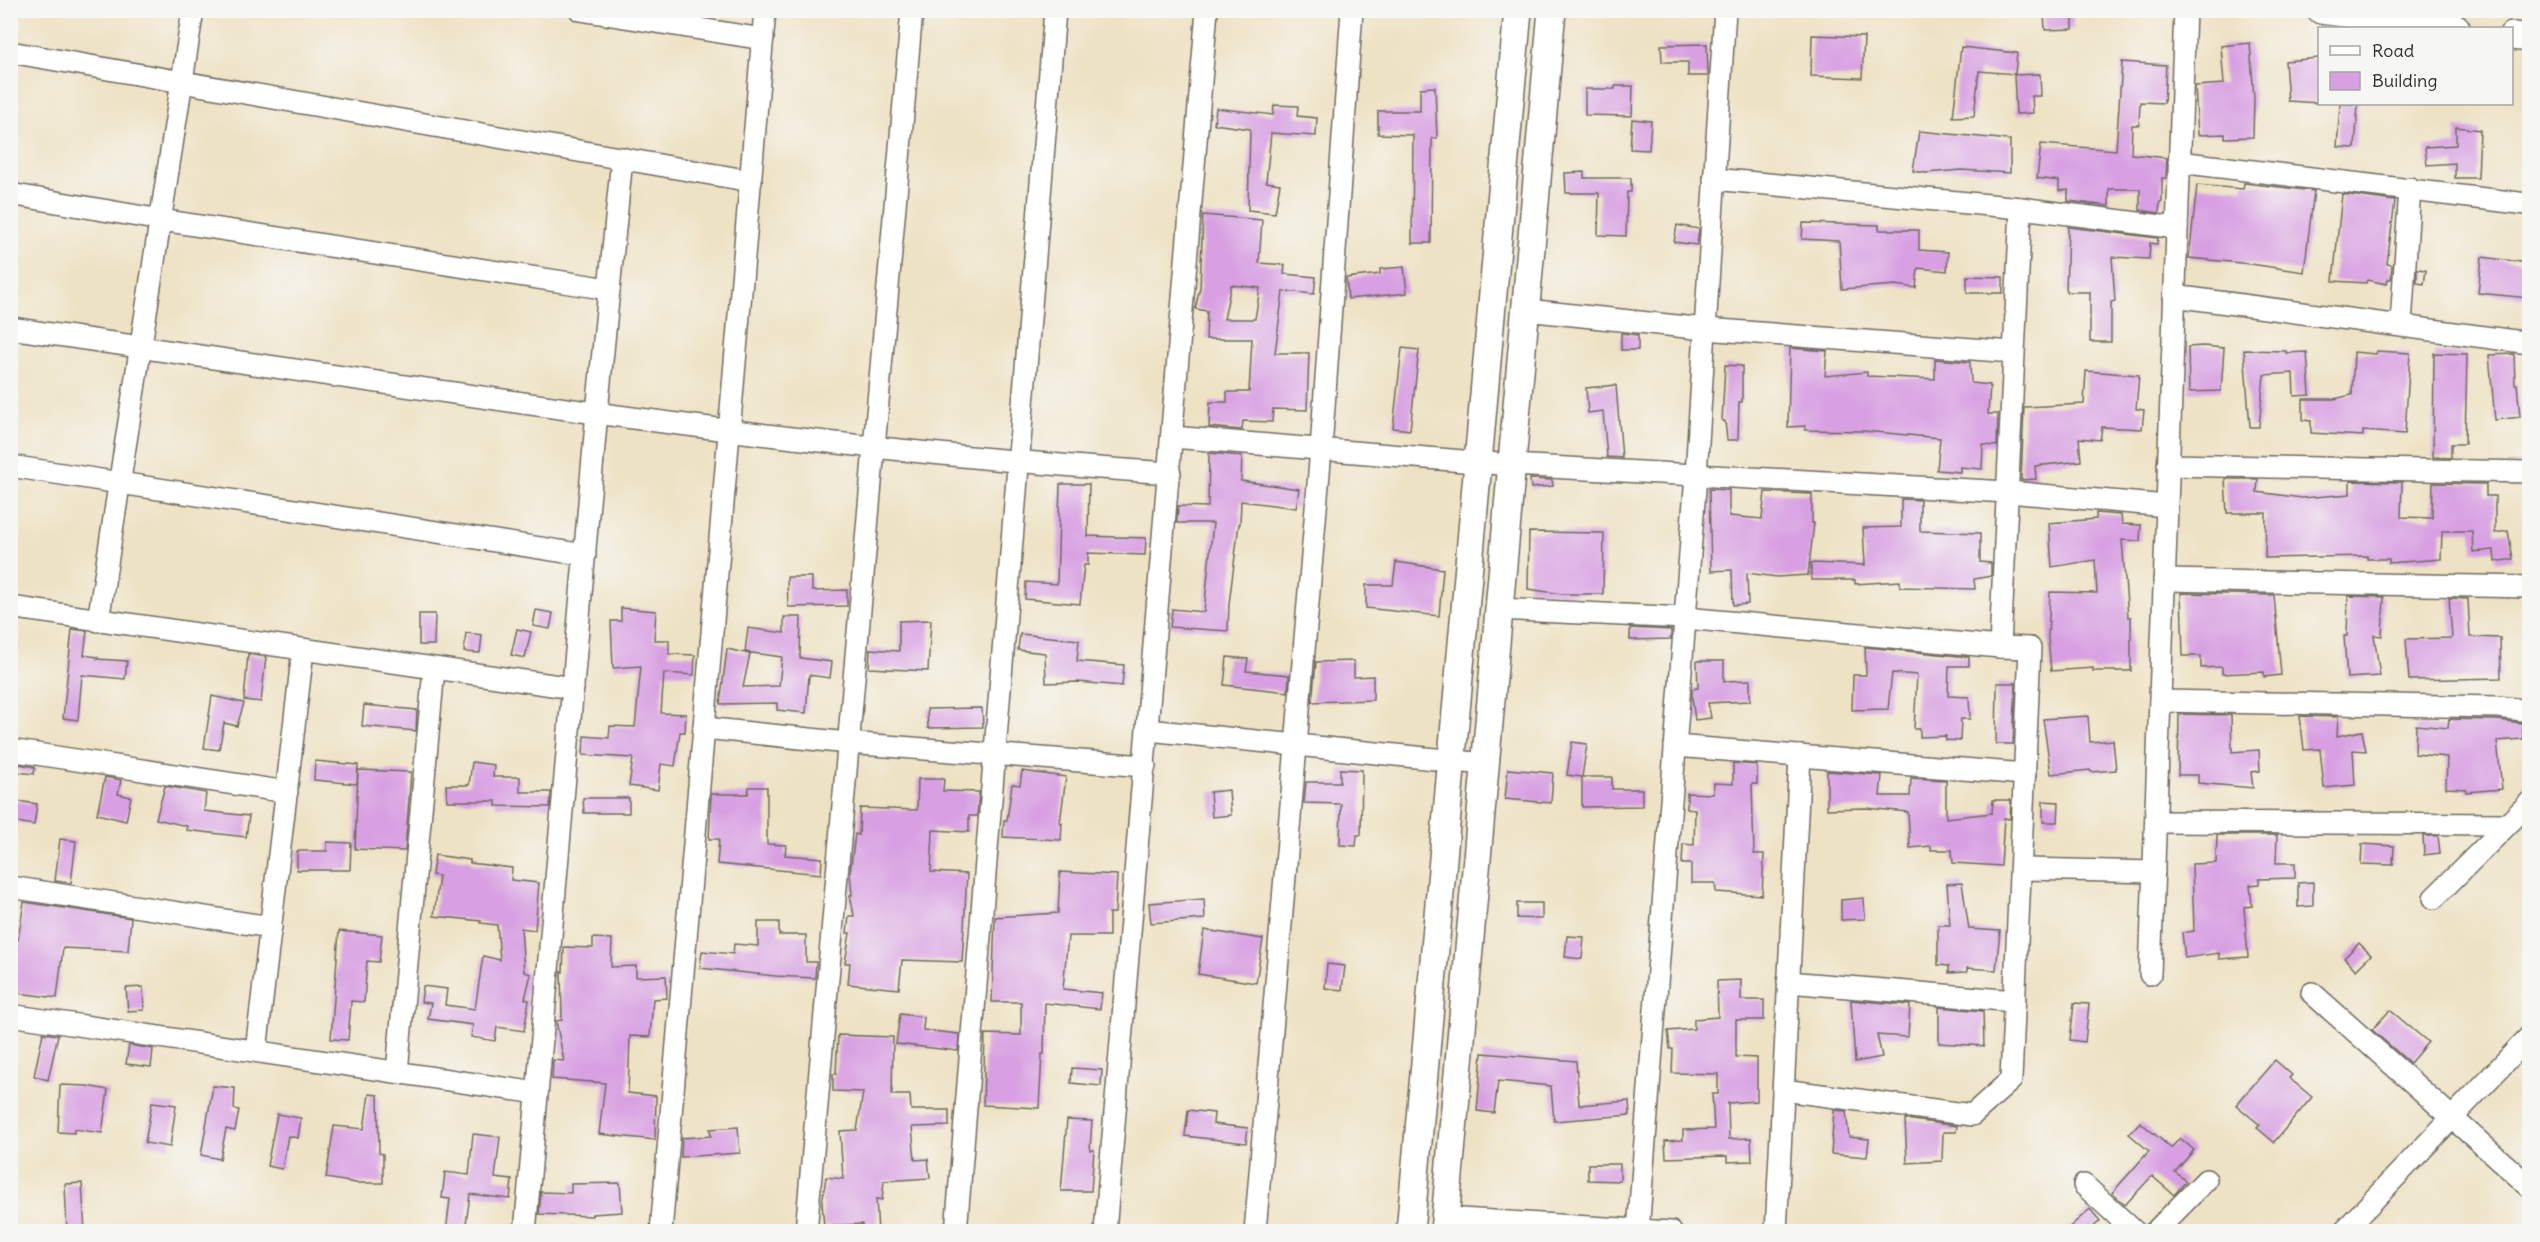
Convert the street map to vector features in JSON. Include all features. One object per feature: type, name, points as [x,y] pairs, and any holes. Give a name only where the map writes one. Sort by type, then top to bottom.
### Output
[{"type":"street","points":[[98,621],[194,10]]},
{"type":"street","points":[[580,10],[763,39]]},
{"type":"street","points":[[661,1232],[765,10]]},
{"type":"street","points":[[806,1232],[912,10]]},
{"type":"street","points":[[956,1232],[1055,10]]},
{"type":"street","points":[[1105,1232],[1207,10]]},
{"type":"street","points":[[1255,1232],[1321,449],[1352,10]]},
{"type":"street","points":[[1410,1232],[1518,10]]},
{"type":"street","points":[[1552,10],[1444,1225],[1671,1232]]},
{"type":"street","points":[[1639,1230],[1696,475],[1725,10]]},
{"type":"street","points":[[2150,974],[2185,10]]},
{"type":"street","points":[[2321,10],[2448,27]]},
{"type":"street","points":[[2513,36],[2529,38]]},
{"type":"street","points":[[10,52],[751,181]]},
{"type":"street","points":[[525,1232],[597,412],[622,158]]},
{"type":"street","points":[[2179,162],[2410,188],[2527,204]]},
{"type":"street","points":[[1714,179],[2021,208],[2177,228]]},
{"type":"street","points":[[2401,324],[2410,188]]},
{"type":"street","points":[[10,194],[161,220],[609,289]]},
{"type":"street","points":[[2000,647],[2021,208]]},
{"type":"street","points":[[2174,296],[2401,324],[2529,343]]},
{"type":"street","points":[[1526,310],[1705,329],[2013,352]]},
{"type":"street","points":[[10,328],[730,431],[1020,463],[1170,473]]},
{"type":"street","points":[[1172,437],[1479,463],[2008,492],[2167,506]]},
{"type":"street","points":[[2168,465],[2529,472]]},
{"type":"street","points":[[10,466],[585,555]]},
{"type":"street","points":[[2164,580],[2529,587]]},
{"type":"street","points":[[10,607],[573,688]]},
{"type":"street","points":[[1499,609],[1685,618],[2030,648],[2011,1080],[1972,1115],[1783,1090]]},
{"type":"street","points":[[256,1052],[303,650]]},
{"type":"street","points":[[397,1072],[434,669]]},
{"type":"street","points":[[2160,701],[2498,708],[2529,711]]},
{"type":"street","points":[[704,728],[848,743],[1145,766]]},
{"type":"street","points":[[1148,730],[1485,764]]},
{"type":"street","points":[[1675,746],[2025,774]]},
{"type":"street","points":[[10,750],[287,792]]},
{"type":"street","points":[[1776,1232],[1800,756]]},
{"type":"street","points":[[2434,898],[2529,802]]},
{"type":"street","points":[[2156,822],[2507,824]]},
{"type":"street","points":[[2021,869],[2154,872]]},
{"type":"street","points":[[10,887],[271,927]]},
{"type":"street","points":[[1788,982],[2015,1001]]},
{"type":"street","points":[[2312,993],[2529,1187]]},
{"type":"street","points":[[10,1015],[537,1093]]},
{"type":"street","points":[[2343,1232],[2529,1036]]},
{"type":"street","points":[[2155,1232],[2206,1180]]},
{"type":"street","points":[[2084,1185],[2135,1232]]},
{"type":"building","points":[[2073,11],[2073,29],[2045,30],[2044,12]]},
{"type":"building","points":[[1812,35],[1864,37],[1862,78],[1811,76]]},
{"type":"building","points":[[2250,43],[2254,99],[2253,137],[2225,138],[2225,134],[2198,135],[2195,86],[2224,84],[2221,46]]},
{"type":"building","points":[[1707,44],[1708,76],[1688,76],[1688,62],[1662,62],[1661,45]]},
{"type":"building","points":[[1961,47],[2017,53],[2015,74],[1979,71],[1974,116],[1953,117]]},
{"type":"building","points":[[2318,58],[2318,103],[2288,101],[2285,61]]},
{"type":"building","points":[[2122,62],[2166,65],[2164,103],[2140,102],[2139,125],[2132,125],[2131,154],[2167,158],[2166,178],[2162,178],[2162,202],[2160,202],[2159,213],[2140,210],[2140,189],[2109,189],[2109,206],[2068,201],[2068,190],[2059,191],[2059,181],[2037,178],[2041,144],[2116,150]]},
{"type":"building","points":[[2040,74],[2041,96],[2032,96],[2033,113],[2016,114],[2014,75]]},
{"type":"building","points":[[1615,86],[1633,86],[1632,116],[1585,115],[1585,89],[1615,89]]},
{"type":"building","points":[[1435,87],[1437,138],[1432,138],[1431,243],[1412,243],[1413,135],[1378,134],[1378,111],[1420,111],[1420,88]]},
{"type":"building","points":[[1274,105],[1298,106],[1297,116],[1317,118],[1316,136],[1271,133],[1266,182],[1280,184],[1275,213],[1248,210],[1250,129],[1214,124],[1216,108],[1273,115]]},
{"type":"building","points":[[2340,105],[2358,105],[2355,148],[2337,147]]},
{"type":"building","points":[[1632,119],[1651,121],[1649,150],[1630,149]]},
{"type":"building","points":[[2456,127],[2480,130],[2478,178],[2455,178],[2455,163],[2427,165],[2425,147],[2456,145]]},
{"type":"building","points":[[1919,131],[2010,140],[2010,173],[1961,170],[1926,173],[1913,171]]},
{"type":"building","points":[[1584,172],[1584,178],[1631,178],[1631,192],[1627,192],[1626,236],[1598,235],[1599,193],[1566,193],[1565,173]]},
{"type":"building","points":[[2244,183],[2314,191],[2304,272],[2189,258],[2197,185],[2243,189]]},
{"type":"building","points":[[2342,194],[2395,201],[2387,264],[2392,265],[2391,279],[2388,279],[2387,284],[2367,280],[2366,283],[2333,281]]},
{"type":"building","points":[[1203,215],[1262,220],[1259,263],[1285,265],[1284,274],[1316,277],[1314,294],[1283,291],[1275,353],[1309,353],[1307,410],[1273,409],[1272,422],[1243,421],[1242,430],[1209,427],[1210,402],[1227,402],[1227,392],[1249,392],[1252,339],[1206,339],[1207,311],[1195,309],[1200,288]],"holes":[[[1231,285],[1260,288],[1255,319],[1224,319]]]},
{"type":"building","points":[[1803,223],[1879,225],[1879,230],[1919,230],[1919,250],[1948,252],[1947,271],[1918,268],[1916,288],[1896,285],[1842,289],[1839,241],[1802,239]]},
{"type":"building","points":[[1677,225],[1699,229],[1697,245],[1674,242]]},
{"type":"building","points":[[2068,227],[2158,238],[2157,244],[2150,243],[2149,259],[2112,257],[2115,301],[2111,302],[2111,342],[2090,342],[2090,292],[2066,292]]},
{"type":"building","points":[[2482,257],[2529,263],[2529,298],[2478,293]]},
{"type":"building","points":[[1404,267],[1407,293],[1348,299],[1346,278],[1380,274],[1380,269]]},
{"type":"building","points":[[2417,269],[2426,270],[2424,284],[2417,283]]},
{"type":"building","points":[[1967,276],[2003,277],[2003,293],[1967,293]]},
{"type":"building","points":[[1621,333],[1638,335],[1638,350],[1621,350]]},
{"type":"building","points":[[2188,347],[2224,348],[2221,391],[2189,392]]},
{"type":"building","points":[[1402,348],[1419,350],[1410,430],[1393,428]]},
{"type":"building","points":[[1790,348],[1827,351],[1825,376],[1867,372],[1867,376],[1935,379],[1935,359],[1970,362],[1971,383],[1990,385],[1988,414],[1998,414],[1997,446],[1983,445],[1982,469],[1960,467],[1960,472],[1937,470],[1940,438],[1864,431],[1805,430],[1805,426],[1788,427]]},
{"type":"building","points":[[2244,350],[2307,352],[2310,395],[2294,396],[2293,373],[2264,375],[2259,427],[2250,427]]},
{"type":"building","points":[[2377,351],[2410,353],[2405,434],[2363,431],[2363,436],[2311,433],[2311,421],[2303,420],[2303,399],[2334,399],[2352,395],[2354,352],[2376,354]]},
{"type":"building","points":[[2434,353],[2467,354],[2465,444],[2451,444],[2451,458],[2433,457]]},
{"type":"building","points":[[2514,354],[2515,384],[2517,384],[2520,417],[2495,420],[2489,355]]},
{"type":"building","points":[[1725,365],[1742,366],[1742,402],[1739,402],[1738,440],[1727,440],[1725,421],[1722,421]]},
{"type":"building","points":[[2086,371],[2139,375],[2136,409],[2144,410],[2142,429],[2102,427],[2100,440],[2079,438],[2081,461],[2035,466],[2036,479],[2021,480],[2024,407],[2084,404]]},
{"type":"building","points":[[1616,385],[1622,458],[1607,457],[1603,411],[1588,413],[1586,388]]},
{"type":"building","points":[[1209,453],[1242,456],[1241,481],[1299,489],[1296,508],[1241,501],[1228,631],[1170,627],[1172,609],[1204,612],[1213,523],[1177,523],[1177,520],[1178,506],[1208,507]]},
{"type":"building","points":[[1530,479],[1552,480],[1553,486],[1531,488]]},
{"type":"building","points":[[2225,479],[2258,479],[2257,492],[2302,498],[2350,494],[2350,481],[2402,482],[2401,517],[2432,518],[2433,483],[2486,484],[2486,496],[2495,496],[2495,533],[2508,531],[2513,559],[2495,562],[2494,550],[2473,552],[2472,531],[2442,531],[2441,559],[2389,563],[2389,559],[2367,559],[2367,556],[2265,558],[2266,513],[2227,513]]},
{"type":"building","points":[[1060,484],[1089,484],[1088,536],[1146,538],[1145,555],[1088,553],[1088,565],[1084,565],[1080,604],[1025,599],[1026,582],[1057,584]]},
{"type":"building","points":[[1709,489],[1729,490],[1729,516],[1762,519],[1765,492],[1812,494],[1812,523],[1814,523],[1808,575],[1777,577],[1747,573],[1748,604],[1733,605],[1732,570],[1711,571]]},
{"type":"building","points":[[1901,499],[1920,500],[1920,531],[1980,533],[1980,562],[1991,563],[1991,576],[1974,579],[1975,589],[1900,587],[1900,581],[1855,584],[1855,580],[1811,580],[1811,563],[1865,565],[1863,528],[1901,527]]},
{"type":"building","points":[[2096,513],[2121,515],[2122,524],[2141,525],[2140,541],[2122,540],[2128,617],[2131,617],[2131,671],[2093,671],[2093,668],[2051,671],[2048,638],[2050,592],[2097,593],[2095,560],[2052,567],[2049,523],[2096,519]]},
{"type":"building","points":[[1529,532],[1604,533],[1603,594],[1562,594],[1528,589]]},
{"type":"building","points":[[1396,562],[1443,569],[1439,616],[1366,608],[1366,585],[1393,585]]},
{"type":"building","points":[[787,577],[812,577],[812,591],[847,590],[847,606],[788,607]]},
{"type":"building","points":[[2181,593],[2274,595],[2281,675],[2264,677],[2264,672],[2222,674],[2222,667],[2201,668],[2201,656],[2183,656]]},
{"type":"building","points":[[2348,596],[2384,597],[2382,636],[2374,635],[2380,676],[2347,678],[2344,636],[2347,636]]},
{"type":"building","points":[[2449,598],[2468,599],[2470,637],[2500,638],[2501,678],[2409,680],[2406,639],[2452,638]]},
{"type":"building","points":[[621,608],[656,611],[654,640],[669,640],[669,654],[695,655],[694,675],[664,673],[661,713],[686,714],[685,732],[680,732],[675,766],[661,764],[658,790],[629,786],[633,758],[583,755],[584,736],[609,738],[610,726],[635,727],[641,666],[613,668],[611,621],[621,621]]},
{"type":"building","points":[[536,610],[553,613],[550,629],[533,626]]},
{"type":"building","points":[[419,614],[435,614],[434,645],[419,645]]},
{"type":"building","points":[[784,617],[801,617],[800,658],[832,662],[830,678],[809,675],[806,713],[777,710],[777,703],[720,704],[727,649],[750,654],[743,687],[779,686],[782,657],[745,652],[748,628],[784,633]]},
{"type":"building","points":[[931,620],[928,671],[869,668],[870,649],[899,651],[899,621]]},
{"type":"building","points":[[1630,628],[1671,630],[1671,639],[1630,640]]},
{"type":"building","points":[[72,629],[87,631],[84,655],[98,657],[97,659],[127,661],[125,679],[82,675],[78,720],[63,718]]},
{"type":"building","points":[[517,629],[531,632],[525,658],[511,655]]},
{"type":"building","points":[[466,633],[482,635],[480,653],[464,652]]},
{"type":"building","points":[[1020,634],[1079,640],[1077,661],[1124,665],[1122,686],[1078,682],[1046,683],[1045,653],[1018,650]]},
{"type":"building","points":[[1865,647],[1969,657],[1969,666],[1949,666],[1948,696],[1969,697],[1970,719],[1961,719],[1960,741],[1945,740],[1946,736],[1920,737],[1920,729],[1914,729],[1917,675],[1892,673],[1888,709],[1852,710],[1853,675],[1866,675]]},
{"type":"building","points":[[248,654],[266,657],[261,702],[244,700]]},
{"type":"building","points":[[1227,657],[1248,659],[1246,671],[1289,675],[1288,692],[1224,685]]},
{"type":"building","points":[[1354,661],[1354,677],[1373,676],[1373,700],[1312,702],[1316,662]]},
{"type":"building","points":[[1697,661],[1724,661],[1724,681],[1750,680],[1750,701],[1708,703],[1711,718],[1695,720],[1692,689],[1698,688]]},
{"type":"building","points":[[1997,683],[2016,683],[2013,744],[1996,744]]},
{"type":"building","points":[[212,696],[244,703],[237,726],[224,723],[219,750],[204,748]]},
{"type":"building","points":[[364,705],[417,710],[416,731],[362,726]]},
{"type":"building","points":[[982,708],[983,727],[928,728],[927,709]]},
{"type":"building","points":[[2179,714],[2231,715],[2232,752],[2259,750],[2260,771],[2251,772],[2253,788],[2198,783],[2198,775],[2178,775]]},
{"type":"building","points":[[2088,716],[2090,742],[2113,740],[2116,770],[2051,774],[2043,719]]},
{"type":"building","points":[[2300,716],[2338,717],[2337,736],[2362,731],[2366,751],[2353,750],[2355,785],[2324,788],[2320,749],[2304,750]]},
{"type":"building","points":[[2449,719],[2522,723],[2523,739],[2497,741],[2502,789],[2466,792],[2466,789],[2446,788],[2447,757],[2415,754],[2416,725],[2448,728]]},
{"type":"building","points":[[1572,742],[1587,744],[1582,777],[1567,775]]},
{"type":"building","points":[[315,761],[358,765],[357,784],[314,780]]},
{"type":"building","points":[[472,762],[494,765],[493,777],[520,777],[520,792],[551,792],[550,807],[496,806],[496,801],[447,801],[446,785],[469,785]]},
{"type":"building","points":[[1733,763],[1757,765],[1757,784],[1752,784],[1754,854],[1764,854],[1762,895],[1716,892],[1715,883],[1691,883],[1691,864],[1682,864],[1683,844],[1694,845],[1695,809],[1687,809],[1687,793],[1713,794],[1714,783],[1733,784]]},
{"type":"building","points":[[19,764],[35,767],[34,774],[18,772]]},
{"type":"building","points":[[1340,769],[1362,770],[1361,835],[1357,835],[1356,846],[1340,845],[1341,804],[1304,803],[1306,782],[1340,782]]},
{"type":"building","points":[[1508,769],[1553,773],[1551,803],[1505,799]]},
{"type":"building","points":[[358,770],[411,772],[405,851],[355,849]]},
{"type":"building","points":[[1022,771],[1066,777],[1060,823],[1062,823],[1061,840],[1003,837],[1004,820],[1007,820],[1012,784],[1020,785]]},
{"type":"building","points":[[1827,771],[1882,775],[1880,796],[1910,796],[1911,778],[1946,780],[1946,818],[1992,813],[1993,800],[2011,800],[2010,819],[2004,818],[2001,866],[1953,863],[1952,850],[1931,850],[1931,846],[1910,848],[1908,812],[1866,808],[1827,809]]},
{"type":"building","points":[[105,777],[121,780],[118,794],[131,797],[126,821],[97,814]]},
{"type":"building","points":[[1582,777],[1612,777],[1612,789],[1642,789],[1642,806],[1582,807]]},
{"type":"building","points":[[918,779],[944,779],[943,791],[979,792],[977,816],[969,816],[969,832],[933,830],[931,872],[967,874],[962,962],[902,960],[899,989],[848,984],[850,963],[845,963],[850,933],[847,933],[849,916],[854,916],[850,895],[852,895],[850,873],[855,834],[859,835],[860,808],[917,810]]},
{"type":"building","points":[[165,786],[206,793],[204,811],[249,816],[246,837],[186,830],[187,826],[156,819]]},
{"type":"building","points":[[749,787],[767,787],[767,844],[786,845],[785,855],[822,858],[821,874],[717,864],[719,839],[709,839],[711,794],[748,794]]},
{"type":"building","points":[[1229,790],[1231,815],[1212,817],[1210,792]]},
{"type":"building","points":[[583,798],[629,798],[629,813],[584,813]]},
{"type":"building","points":[[10,800],[37,804],[34,825],[10,821]]},
{"type":"building","points":[[2043,801],[2059,802],[2058,822],[2043,822]]},
{"type":"building","points":[[2217,835],[2277,835],[2276,863],[2295,863],[2295,878],[2259,879],[2259,884],[2250,885],[2252,906],[2244,907],[2248,957],[2219,959],[2219,953],[2185,958],[2182,933],[2194,931],[2192,864],[2216,863]]},
{"type":"building","points":[[2423,836],[2438,836],[2440,853],[2424,855]]},
{"type":"building","points":[[60,839],[76,841],[71,883],[55,881]]},
{"type":"building","points":[[327,842],[351,843],[350,870],[297,870],[297,851],[327,851]]},
{"type":"building","points":[[2362,844],[2394,846],[2393,865],[2361,864]]},
{"type":"building","points":[[435,855],[470,860],[470,863],[512,868],[511,880],[539,883],[535,930],[521,928],[524,972],[531,974],[525,999],[529,1000],[524,1031],[497,1027],[495,1041],[471,1037],[473,1025],[428,1019],[431,1003],[421,1002],[423,986],[447,989],[445,1005],[475,1009],[483,956],[500,960],[497,925],[434,916],[439,876],[432,875]]},
{"type":"building","points":[[1060,872],[1117,875],[1115,913],[1109,913],[1109,936],[1068,936],[1063,989],[1102,993],[1100,1009],[1045,1003],[1044,1054],[1042,1054],[1039,1108],[983,1105],[985,1034],[1021,1035],[1021,1002],[992,1002],[995,917],[1058,913]]},
{"type":"building","points":[[2313,882],[2313,906],[2298,907],[2298,883]]},
{"type":"building","points":[[1962,883],[1969,929],[2000,931],[1996,970],[1967,968],[1967,972],[1949,973],[1949,966],[1938,965],[1938,925],[1950,925],[1947,884]]},
{"type":"building","points":[[1864,898],[1865,919],[1841,920],[1841,900]]},
{"type":"building","points":[[1204,899],[1205,919],[1151,923],[1149,903]]},
{"type":"building","points":[[24,902],[131,918],[128,951],[63,948],[57,998],[10,992],[13,966],[10,966],[10,939],[18,940]]},
{"type":"building","points":[[1517,903],[1542,903],[1542,919],[1517,918]]},
{"type":"building","points":[[758,922],[779,922],[779,935],[806,935],[806,962],[816,962],[815,978],[700,968],[702,951],[733,954],[734,944],[758,946]]},
{"type":"building","points":[[1204,930],[1263,939],[1256,983],[1198,974]]},
{"type":"building","points":[[339,931],[382,935],[379,962],[367,961],[364,1002],[351,1001],[348,1040],[331,1039]]},
{"type":"building","points":[[1567,936],[1584,937],[1582,959],[1565,957]]},
{"type":"building","points":[[593,938],[612,939],[611,967],[636,966],[636,977],[666,976],[667,998],[653,999],[650,1037],[630,1036],[628,1093],[656,1096],[655,1140],[599,1134],[605,1083],[552,1079],[553,1060],[564,1061],[556,1021],[562,1020],[561,971],[563,972],[564,947],[593,948]]},
{"type":"building","points":[[2359,943],[2371,955],[2356,970],[2344,958]]},
{"type":"building","points":[[1327,964],[1345,966],[1342,990],[1325,988]]},
{"type":"building","points":[[1741,980],[1741,1000],[1764,1000],[1764,1020],[1736,1020],[1736,1057],[1757,1058],[1757,1101],[1728,1103],[1729,1139],[1751,1138],[1752,1161],[1727,1162],[1727,1156],[1666,1158],[1665,1141],[1683,1140],[1683,1130],[1714,1129],[1712,1094],[1718,1094],[1718,1074],[1672,1073],[1673,1049],[1670,1049],[1668,1031],[1694,1029],[1694,1019],[1718,1017],[1717,981]]},
{"type":"building","points":[[143,987],[144,1010],[128,1011],[126,988]]},
{"type":"building","points":[[1851,1000],[1910,1005],[1908,1037],[1877,1035],[1882,1057],[1855,1062]]},
{"type":"building","points":[[2074,1003],[2089,1004],[2085,1042],[2070,1040]]},
{"type":"building","points":[[1939,1007],[1983,1011],[1984,1046],[1939,1043]]},
{"type":"building","points":[[2390,1010],[2428,1042],[2410,1063],[2372,1030]]},
{"type":"building","points":[[900,1014],[924,1017],[923,1030],[959,1034],[958,1051],[896,1044]]},
{"type":"building","points":[[43,1033],[58,1035],[48,1080],[34,1076]]},
{"type":"building","points":[[838,1035],[893,1037],[892,1095],[910,1095],[911,1110],[949,1110],[949,1126],[912,1127],[915,1160],[928,1159],[930,1178],[884,1181],[882,1200],[876,1199],[878,1232],[863,1232],[862,1224],[824,1226],[822,1203],[826,1177],[843,1179],[840,1131],[857,1130],[863,1092],[833,1091]]},
{"type":"building","points":[[129,1045],[153,1049],[151,1067],[126,1064]]},
{"type":"building","points":[[1482,1053],[1576,1061],[1579,1105],[1629,1101],[1630,1115],[1554,1121],[1551,1086],[1498,1081],[1494,1113],[1477,1111]]},
{"type":"building","points":[[2275,1060],[2292,1075],[2289,1078],[2312,1097],[2274,1142],[2257,1128],[2260,1125],[2236,1105]]},
{"type":"building","points":[[1072,1068],[1102,1070],[1101,1086],[1071,1083]]},
{"type":"building","points":[[60,1085],[87,1086],[108,1090],[102,1133],[74,1129],[74,1133],[58,1132]]},
{"type":"building","points":[[213,1086],[235,1088],[234,1109],[239,1110],[235,1131],[226,1129],[220,1159],[201,1155]]},
{"type":"building","points":[[369,1094],[378,1095],[379,1153],[383,1154],[383,1183],[356,1183],[326,1178],[334,1126],[364,1129]]},
{"type":"building","points":[[152,1102],[176,1105],[170,1147],[145,1143]]},
{"type":"building","points":[[1188,1110],[1214,1113],[1213,1124],[1248,1128],[1246,1143],[1185,1136]]},
{"type":"building","points":[[1834,1110],[1846,1111],[1849,1137],[1869,1139],[1867,1157],[1831,1154]]},
{"type":"building","points":[[277,1114],[301,1118],[298,1138],[288,1136],[282,1169],[267,1166]]},
{"type":"building","points":[[1905,1119],[1957,1126],[1956,1132],[1943,1132],[1942,1161],[1907,1163]]},
{"type":"building","points":[[1067,1120],[1092,1121],[1090,1150],[1094,1150],[1091,1191],[1061,1191]]},
{"type":"building","points":[[2140,1122],[2171,1148],[2180,1138],[2194,1150],[2175,1172],[2186,1181],[2174,1195],[2152,1176],[2125,1205],[2112,1193],[2149,1151],[2129,1134]]},
{"type":"building","points":[[738,1127],[740,1153],[681,1157],[682,1138],[711,1136],[710,1129]]},
{"type":"building","points":[[473,1134],[500,1137],[495,1178],[512,1180],[510,1199],[470,1194],[465,1232],[446,1232],[450,1199],[442,1198],[445,1172],[469,1175]]},
{"type":"building","points":[[1588,1164],[1620,1164],[1620,1181],[1588,1180]]},
{"type":"building","points":[[82,1183],[85,1232],[67,1232],[65,1184]]},
{"type":"building","points":[[620,1183],[622,1212],[592,1214],[592,1216],[539,1214],[541,1192],[571,1193],[571,1184]]},
{"type":"building","points":[[2090,1209],[2100,1221],[2088,1232],[2064,1232]]}]
